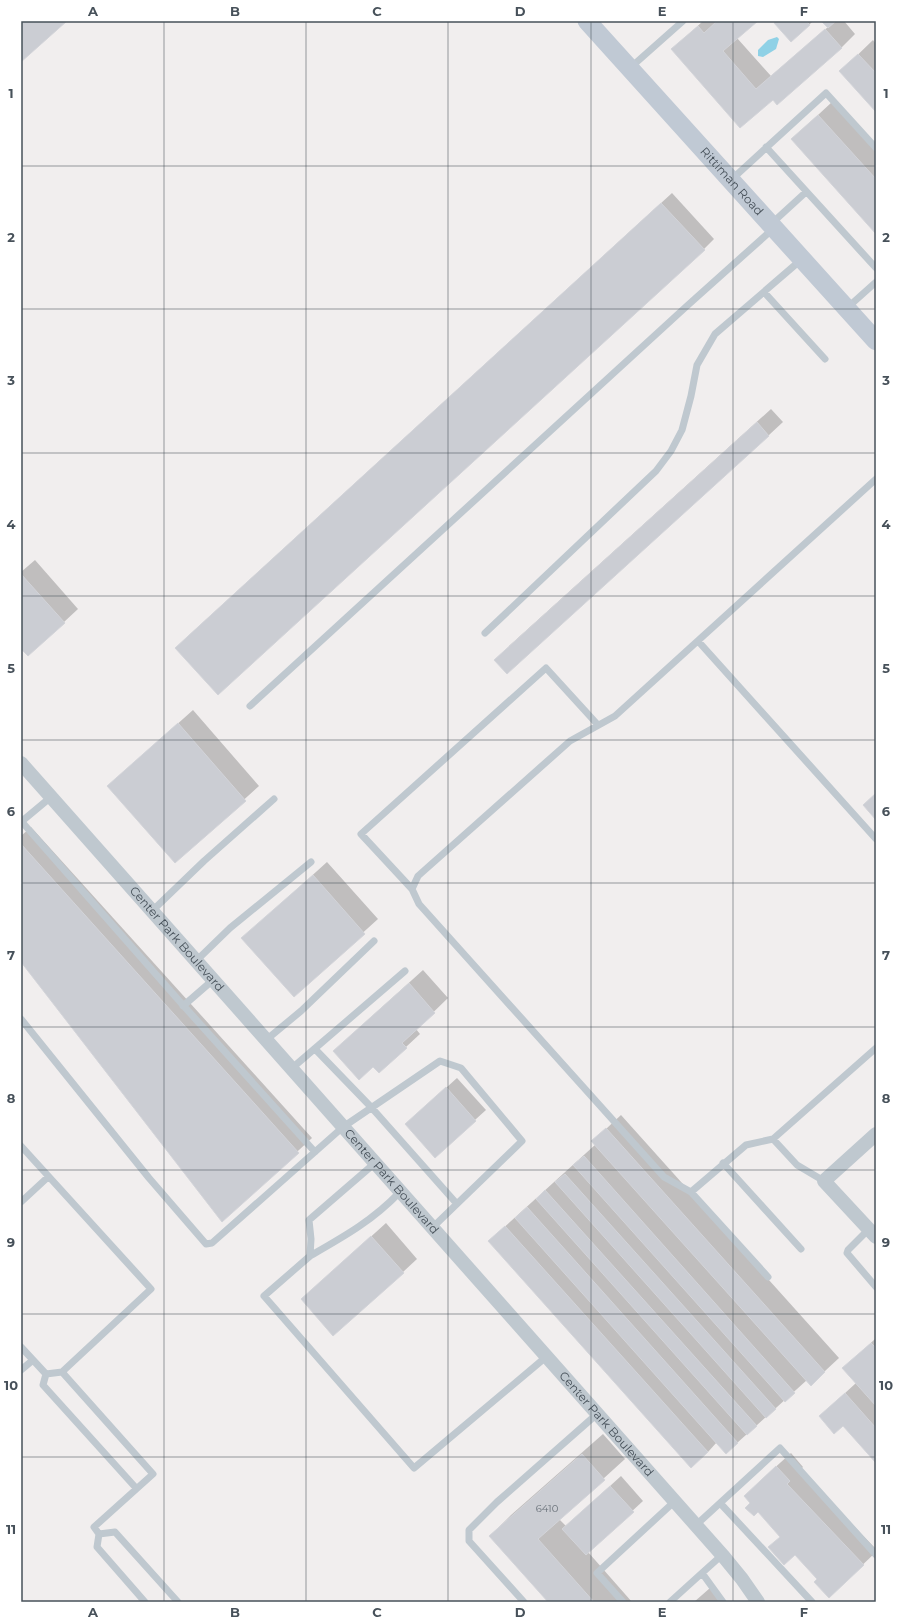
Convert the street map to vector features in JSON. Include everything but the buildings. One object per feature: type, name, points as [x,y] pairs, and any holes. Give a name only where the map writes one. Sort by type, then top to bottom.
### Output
[{"type":"main road","name":"Rittiman Road","points":[[587,21],[876,341]]},
{"type":"street","name":"Center Park Boulevard","points":[[21,764],[675,1501],[742,1579],[758,1602]]},
{"type":"street","points":[[872,1233],[824,1181],[876,1134]]},
{"type":"lane","points":[[630,68],[683,21]]},
{"type":"lane","points":[[730,180],[826,93],[876,148]]},
{"type":"lane","points":[[766,148],[876,268]]},
{"type":"lane","points":[[250,706],[688,304],[772,226],[806,192]]},
{"type":"lane","points":[[486,633],[656,471],[671,451],[682,430],[691,396],[696,365],[715,334],[802,259]]},
{"type":"lane","points":[[847,308],[876,282]]},
{"type":"lane","points":[[764,292],[825,359]]},
{"type":"lane","points":[[412,889],[418,876],[564,746],[615,716],[876,479]]},
{"type":"lane","points":[[698,641],[876,839]]},
{"type":"lane","points":[[598,725],[546,668],[361,834],[412,889],[419,904],[664,1177],[692,1192],[768,1277]]},
{"type":"lane","points":[[51,797],[22,822],[183,1006],[314,1152]]},
{"type":"lane","points":[[152,912],[204,861],[274,799]]},
{"type":"lane","points":[[196,961],[230,928],[311,862]]},
{"type":"lane","points":[[266,1040],[301,1011],[374,941]]},
{"type":"lane","points":[[292,1069],[404,971]]},
{"type":"lane","points":[[183,1006],[213,980]]},
{"type":"lane","points":[[21,1019],[149,1178],[206,1244],[212,1243],[343,1127],[371,1107],[440,1061],[461,1068],[522,1141],[432,1228]]},
{"type":"lane","points":[[692,1192],[746,1144],[773,1139],[876,1048]]},
{"type":"lane","points":[[315,1049],[371,1107],[457,1204]]},
{"type":"lane","points":[[773,1139],[797,1165],[824,1181]]},
{"type":"lane","points":[[21,1146],[151,1289],[62,1372],[46,1374]]},
{"type":"lane","points":[[310,1256],[311,1239],[309,1220],[375,1163]]},
{"type":"lane","points":[[723,1163],[801,1249]]},
{"type":"lane","points":[[21,1202],[48,1177]]},
{"type":"lane","points":[[400,1192],[380,1212],[349,1234],[310,1256],[264,1296],[414,1468],[546,1357]]},
{"type":"lane","points":[[872,1233],[848,1250],[847,1253],[876,1287]]},
{"type":"lane","points":[[21,1347],[46,1374]]},
{"type":"lane","points":[[21,1370],[33,1360]]},
{"type":"lane","points":[[62,1372],[153,1474],[94,1527],[99,1534],[97,1547],[146,1602]]},
{"type":"lane","points":[[46,1374],[43,1385],[136,1488]]},
{"type":"lane","points":[[524,1602],[468,1541],[469,1530],[497,1502],[597,1414]]},
{"type":"lane","points":[[696,1525],[780,1448],[876,1555]]},
{"type":"lane","points":[[623,1602],[597,1573],[675,1501]]},
{"type":"lane","points":[[720,1503],[812,1602]]},
{"type":"lane","points":[[99,1534],[115,1532],[178,1602]]},
{"type":"lane","points":[[670,1602],[722,1555]]},
{"type":"lane","points":[[702,1573],[723,1602]]},
{"type":"water","points":[[777,37],[779,39],[776,49],[763,57],[758,56],[758,50],[768,40]]}]
